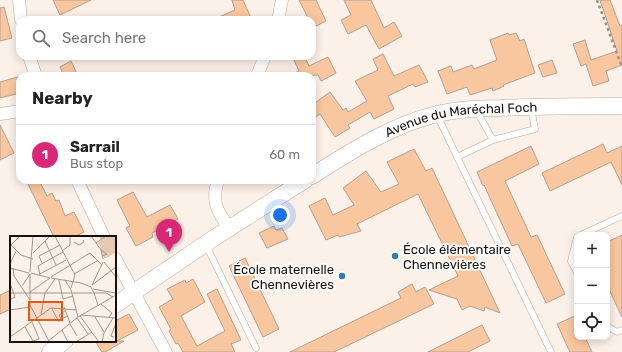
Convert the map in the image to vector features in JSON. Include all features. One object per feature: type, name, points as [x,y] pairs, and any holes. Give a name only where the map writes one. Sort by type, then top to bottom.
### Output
[{"type":"main road","name":"Avenue du Maréchal Foch","points":[[316,173],[384,133],[412,121],[453,110],[531,106],[622,106]]},
{"type":"main road","points":[[116,304],[229,228],[299,184]]},
{"type":"main road","points":[[50,352],[64,342]]},
{"type":"street","points":[[19,0],[21,16]]},
{"type":"street","points":[[279,16],[282,0]]},
{"type":"street","points":[[30,60],[35,72]]},
{"type":"street","points":[[258,72],[263,60]]},
{"type":"street","points":[[0,114],[16,112]]},
{"type":"street","points":[[79,184],[104,236]]},
{"type":"street","points":[[216,184],[214,197],[215,205],[229,228]]},
{"type":"street","points":[[116,260],[132,292],[166,352]]},
{"type":"lane","points":[[457,157],[493,140],[535,129],[531,106]]},
{"type":"lane","points":[[475,109],[493,140]]},
{"type":"lane","points":[[436,114],[551,352]]},
{"type":"lane","points":[[587,232],[622,216]]},
{"type":"lane","points":[[205,244],[256,348]]},
{"type":"lane","points":[[574,249],[571,261],[574,267]]},
{"type":"lane","points":[[610,328],[617,332],[622,330]]},
{"type":"path","points":[[596,0],[622,67]]},
{"type":"building","points":[[53,0],[91,0],[60,15]]},
{"type":"building","points":[[232,0],[243,0],[250,16],[221,16],[235,10]]},
{"type":"building","points":[[299,0],[316,0],[326,21],[316,26],[316,16],[307,16]]},
{"type":"building","points":[[344,0],[371,0],[384,28],[394,22],[402,36],[379,49],[366,25],[348,34],[341,20],[351,15]]},
{"type":"building","points":[[600,0],[610,0],[620,26],[622,25],[622,65],[606,71],[609,81],[593,86],[586,64],[581,66],[573,44],[585,40],[591,60],[617,51]]},
{"type":"building","points":[[4,7],[12,38],[0,41],[0,8]]},
{"type":"building","points":[[508,33],[509,35],[516,33],[520,41],[524,39],[535,73],[503,85],[504,86],[493,91],[492,88],[470,95],[467,87],[447,94],[438,71],[451,66],[453,72],[472,65],[474,69],[497,60],[490,40]]},
{"type":"building","points":[[383,54],[394,76],[419,65],[428,82],[415,87],[413,84],[388,96],[394,109],[374,119],[370,112],[348,125],[350,128],[335,137],[320,114],[316,117],[316,102],[330,92],[343,110],[346,108],[348,112],[367,101],[355,81],[378,70],[373,59]]},
{"type":"building","points":[[328,57],[336,73],[321,81],[318,75],[316,75],[316,72],[297,72],[299,71],[294,60],[306,60],[309,66]]},
{"type":"building","points":[[552,60],[557,73],[543,77],[538,65]]},
{"type":"building","points":[[71,61],[76,72],[62,72],[60,67]]},
{"type":"building","points":[[16,78],[16,94],[0,98],[0,82]]},
{"type":"building","points":[[0,125],[14,153],[0,160]]},
{"type":"building","points":[[603,144],[607,153],[622,146],[622,185],[611,162],[550,191],[542,173]]},
{"type":"building","points":[[531,146],[539,164],[505,181],[531,237],[537,235],[565,294],[546,303],[518,244],[512,246],[477,172]]},
{"type":"building","points":[[414,149],[426,171],[432,168],[500,313],[485,307],[484,311],[470,306],[462,310],[457,299],[429,290],[458,276],[418,194],[357,224],[361,231],[339,237],[338,235],[326,240],[309,206],[325,198],[333,215],[354,205],[343,188],[366,171],[381,192],[399,184],[387,162]]},
{"type":"building","points":[[28,184],[41,184],[47,196],[52,193],[56,201],[59,200],[65,216],[74,212],[84,232],[76,236],[54,236]]},
{"type":"building","points":[[133,192],[147,217],[170,205],[178,219],[152,233],[153,237],[136,246],[126,228],[130,226],[117,200]]},
{"type":"building","points":[[274,226],[276,230],[282,228],[288,239],[267,248],[259,233]]},
{"type":"building","points":[[622,235],[622,317],[610,291],[610,241]]},
{"type":"building","points":[[245,258],[279,329],[263,337],[229,266]]},
{"type":"building","points":[[193,279],[205,302],[181,316],[197,346],[225,331],[207,294],[217,289],[241,340],[231,344],[235,352],[183,352],[178,343],[176,344],[169,331],[171,329],[159,307],[173,299],[167,289],[185,280],[186,283]]},
{"type":"building","points":[[412,284],[416,292],[425,287],[434,304],[334,352],[290,352],[401,298],[398,292]]},
{"type":"building","points":[[10,290],[10,309],[0,314],[0,295]]},
{"type":"building","points":[[129,314],[138,330],[117,341],[124,341],[105,352],[102,352],[96,342],[116,342],[116,320]]},
{"type":"building","points":[[574,316],[574,340],[586,340],[592,352],[570,352],[557,324]]},
{"type":"building","points":[[482,325],[490,341],[468,352],[428,352]]},
{"type":"place","name":"Sarrail","points":[[169,252]]},
{"type":"place","name":"École élémentaire Chennevières","points":[[395,256]]},
{"type":"place","name":"École maternelle Chennevières","points":[[342,276]]}]
